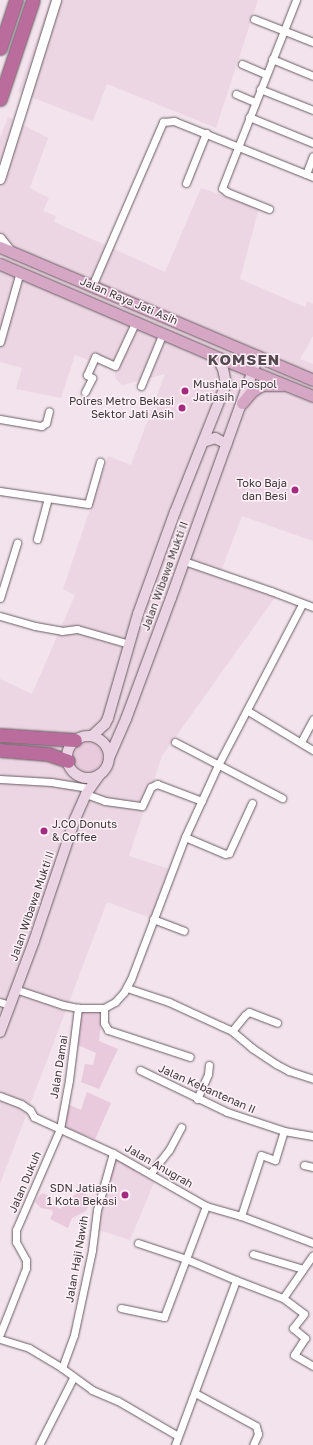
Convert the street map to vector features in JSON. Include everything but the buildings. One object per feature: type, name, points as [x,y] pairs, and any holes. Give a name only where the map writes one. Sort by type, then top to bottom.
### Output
[{"type":"highway","points":[[0,48],[16,0]]},
{"type":"highway","points":[[0,99],[32,0]]},
{"type":"highway","points":[[0,735],[75,740]]},
{"type":"highway","points":[[0,750],[48,754],[68,761]]},
{"type":"main road","name":"Jalan Raya Jati Asih","points":[[0,247],[313,380]]},
{"type":"main road","name":"Jalan Raya Jati Asih","points":[[0,264],[136,321],[212,355],[313,396]]},
{"type":"main road","points":[[230,362],[239,356],[238,349],[235,346]]},
{"type":"main road","name":"Jalan Wibawa Mukti II","points":[[92,736],[105,724],[108,718],[138,614],[175,512],[226,384],[226,376],[220,363],[212,355]]},
{"type":"main road","points":[[253,371],[258,356]]},
{"type":"main road","name":"Jalan Wibawa Mukti II","points":[[109,758],[126,719],[253,371]]},
{"type":"main road","points":[[242,403],[252,391],[262,385],[274,384],[293,388]]},
{"type":"main road","points":[[204,442],[215,438],[227,444]]},
{"type":"main road","points":[[76,774],[88,778],[100,774],[107,767],[109,758],[105,744],[92,736],[75,740],[70,746],[67,754],[68,761],[76,774],[87,791]]},
{"type":"main road","name":"Jalan Wibawa Mukti II","points":[[0,1032],[5,1003],[15,989],[34,941],[74,819],[87,791],[100,774]]},
{"type":"street","points":[[0,179],[6,164],[56,0]]},
{"type":"street","points":[[269,209],[227,192],[222,188],[296,0]]},
{"type":"street","points":[[254,19],[313,42]]},
{"type":"street","points":[[272,59],[313,76]]},
{"type":"street","points":[[242,64],[266,74]]},
{"type":"street","points":[[260,89],[313,110]]},
{"type":"street","points":[[236,94],[255,102]]},
{"type":"street","points":[[249,117],[313,143]]},
{"type":"street","points":[[92,286],[163,122],[174,121],[313,177]]},
{"type":"street","points":[[186,183],[206,133]]},
{"type":"street","points":[[306,174],[313,156]]},
{"type":"street","points":[[0,173],[6,164]]},
{"type":"street","points":[[0,238],[12,252]]},
{"type":"street","points":[[0,342],[20,272]]},
{"type":"street","points":[[85,392],[92,378],[87,375],[95,357],[116,366],[136,321]]},
{"type":"street","points":[[141,386],[163,333]]},
{"type":"street","points":[[0,419],[41,426],[46,423],[49,411]]},
{"type":"street","points":[[0,491],[88,504],[100,462]]},
{"type":"street","points":[[36,539],[48,498]]},
{"type":"street","points":[[0,598],[17,543]]},
{"type":"street","points":[[184,561],[272,591],[302,604],[313,607]]},
{"type":"street","points":[[15,989],[78,1008],[104,1008],[115,1002],[127,988],[185,837],[218,765],[248,711],[302,604]]},
{"type":"street","points":[[0,616],[35,626],[62,631],[77,629],[129,644]]},
{"type":"street","points":[[248,711],[313,750]]},
{"type":"street","points":[[301,742],[313,719]]},
{"type":"street","points":[[175,742],[282,798]]},
{"type":"street","points":[[0,779],[51,782],[87,791],[104,801],[142,806],[151,787],[157,784],[202,801]]},
{"type":"street","points":[[185,837],[226,854],[229,853],[252,803]]},
{"type":"street","points":[[153,919],[184,931]]},
{"type":"street","points":[[127,988],[169,1002],[232,1031],[252,1048],[276,1064],[288,1071],[313,1079]]},
{"type":"street","name":"Jalan Damai","points":[[60,1129],[70,1080],[78,1008]]},
{"type":"street","points":[[104,1008],[104,1023],[108,1030],[190,1057]]},
{"type":"street","points":[[232,1031],[249,1012],[277,1023]]},
{"type":"street","points":[[197,1099],[208,1074],[209,1065]]},
{"type":"street","name":"Jalan Kebantenan II","points":[[140,1070],[197,1099],[227,1112],[284,1131],[313,1136]]},
{"type":"street","name":"Jalan Anugrah","points":[[0,1096],[21,1104],[30,1110],[34,1117],[113,1153],[206,1206],[241,1216],[313,1243]]},
{"type":"street","points":[[150,1174],[169,1150],[181,1127]]},
{"type":"street","name":"Jalan Dukuh","points":[[0,1334],[26,1268],[26,1260],[16,1242],[16,1230],[60,1129]]},
{"type":"street","points":[[241,1216],[261,1155],[275,1160],[284,1131]]},
{"type":"street","name":"Jalan Haji Nawih","points":[[62,1368],[74,1335],[92,1250],[97,1210],[113,1153]]},
{"type":"street","points":[[304,1165],[313,1167]]},
{"type":"street","points":[[121,1308],[164,1317],[206,1206]]},
{"type":"street","points":[[138,1243],[186,1258],[236,1280],[283,1298],[304,1314],[293,1328],[305,1338],[294,1355],[313,1366]]},
{"type":"street","points":[[253,1254],[303,1269]]},
{"type":"street","points":[[283,1298],[313,1255]]},
{"type":"street","points":[[175,1445],[236,1280]]},
{"type":"street","points":[[0,1339],[29,1348],[62,1368],[92,1390],[118,1401],[178,1436]]},
{"type":"street","points":[[39,1445],[74,1378]]},
{"type":"street","points":[[195,1393],[256,1426],[258,1434],[253,1445]]},
{"type":"shaded area","points":[[50,0],[258,0],[216,128],[107,84],[93,121],[18,92]]},
{"type":"shaded area","points":[[8,117],[48,138],[30,188],[49,198],[43,211],[56,216],[54,222],[165,272],[201,188],[259,208],[240,279],[305,307],[307,301],[313,304],[313,336],[300,359],[313,364],[313,541],[242,516],[220,574],[276,596],[162,756],[129,856],[169,869],[151,918],[107,902],[0,1184],[0,679],[32,694],[75,595],[63,589],[108,456],[131,465],[165,374],[122,385],[115,378],[115,370],[75,355],[61,398],[16,389],[22,368],[0,362],[0,138]]},
{"type":"shaded area","points":[[88,743],[98,747],[102,757],[98,767],[88,771],[78,767],[74,757],[78,747]]},
{"type":"shaded area","points":[[81,1012],[102,1012],[99,1041],[118,1049],[99,1089],[81,1082],[85,1064],[93,1065],[96,1053],[78,1045]]},
{"type":"shaded area","points":[[87,1092],[111,1103],[95,1139],[62,1127],[67,1104],[81,1110]]},
{"type":"shaded area","name":"SDN Jatiasih 1 Kota Bekasi","points":[[113,1153],[156,1178],[130,1240],[95,1229]]},
{"type":"shaded area","points":[[113,1153],[137,1167],[135,1172],[117,1162],[113,1178],[110,1181],[105,1180]]},
{"type":"shaded area","points":[[80,1191],[92,1198],[86,1211],[72,1218],[68,1228],[50,1219],[53,1213],[52,1210],[41,1208],[35,1202],[43,1193],[52,1198],[51,1204],[60,1209],[64,1205],[70,1204],[73,1196]]},
{"type":"place","name":"Mushala Pospol Jatiasih","points":[[185,391]]},
{"type":"place","name":"Polres Metro Bekasi Sektor Jati Asih","points":[[182,408]]},
{"type":"place","name":"Toko Baja dan Besi","points":[[295,490]]},
{"type":"place","name":"J.CO Donuts & Coffee","points":[[44,831]]},
{"type":"place","name":"SDN Jatiasih 1 Kota Bekasi","points":[[125,1195]]},
{"type":"district","name":"KOMSEN","points":[[244,360]]}]
